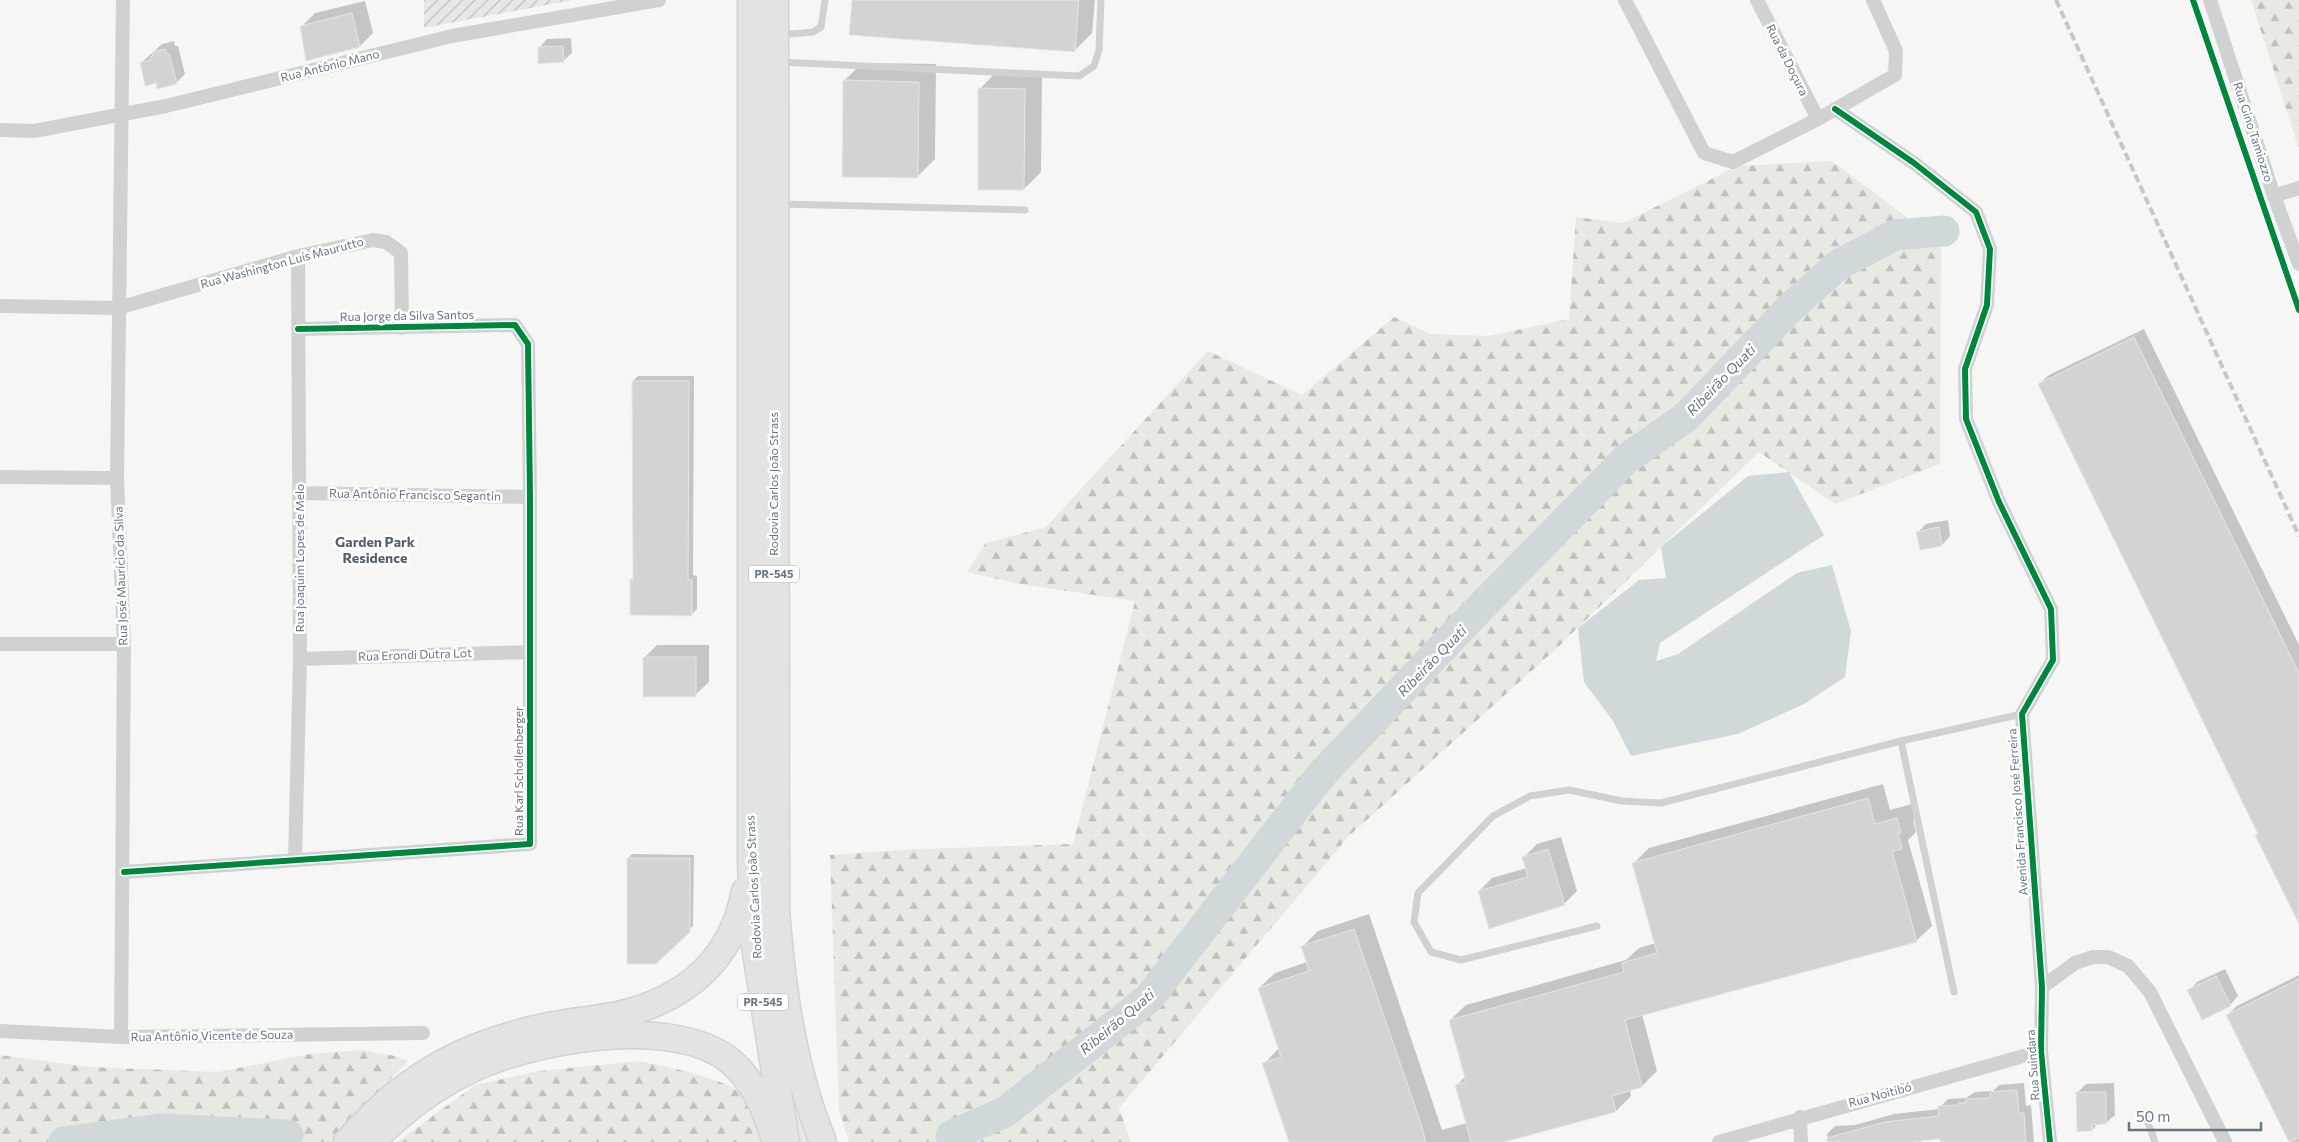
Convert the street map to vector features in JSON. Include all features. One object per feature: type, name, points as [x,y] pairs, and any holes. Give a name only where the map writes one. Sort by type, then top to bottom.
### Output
[{"type":"highway","name":"Rodovia Carlos João Strass","points":[[751,0],[751,861],[754,940],[786,1142]]},
{"type":"highway","name":"Rodovia Carlos João Strass","points":[[774,0],[776,909],[787,1012],[814,1119],[823,1142]]},
{"type":"highway","points":[[346,1142],[397,1093],[422,1075],[472,1049],[538,1028],[639,1009],[679,993],[711,965],[725,946],[743,903],[751,861]]},
{"type":"highway","points":[[372,1142],[408,1109],[440,1086],[467,1071],[501,1057],[609,1035],[665,1037],[684,1040],[700,1045],[728,1060],[738,1069],[756,1093],[776,1142]]},
{"type":"street","name":"Rua José Maurício da Silva","points":[[121,1037],[124,872],[124,644],[117,478],[123,0]]},
{"type":"street","name":"Rua Antônio Mano","points":[[0,130],[34,131],[166,106],[452,36],[660,0]]},
{"type":"street","points":[[1625,0],[1704,153],[1733,162],[1818,119],[1895,75],[1896,51],[1873,0]]},
{"type":"street","name":"Rua da Doçura","points":[[1757,0],[1818,119]]},
{"type":"street","name":"Rua Gino Tamiozzo","points":[[2210,0],[2274,196],[2299,264]]},
{"type":"street","name":"Avenida Francisco José Ferreira","points":[[1835,109],[1914,163],[1976,212],[1990,249],[1987,305],[1965,370],[1966,419],[1999,502],[2051,610],[2053,660],[2022,714],[2042,986]]},
{"type":"street","points":[[2274,196],[2299,188]]},
{"type":"street","name":"Rua Washington Luís Maurutto","points":[[0,306],[118,308],[298,256],[373,240],[386,242],[401,253],[402,328]]},
{"type":"street","name":"Rua Joaquim Lopes de Melo","points":[[295,860],[300,659],[298,256]]},
{"type":"street","name":"Rua Jorge da Silva Santos","points":[[298,329],[515,325]]},
{"type":"street","name":"Rua Karl Schollenberger","points":[[124,872],[530,844],[528,344],[515,325]]},
{"type":"street","points":[[0,477],[117,478]]},
{"type":"street","name":"Rua Antônio Francisco Segantin","points":[[299,493],[530,497]]},
{"type":"street","points":[[0,644],[124,644]]},
{"type":"street","name":"Rua Erondi Dutra Lot","points":[[300,659],[530,652]]},
{"type":"street","points":[[2042,986],[2075,963],[2094,957],[2108,956],[2128,966],[2150,992],[2225,1142]]},
{"type":"street","name":"Rua Suindara","points":[[2042,986],[2041,1051],[2050,1142]]},
{"type":"street","name":"Rua Antônio Vicente de Souza","points":[[0,1031],[121,1037],[423,1033]]},
{"type":"street","name":"Rua Noitibó","points":[[1719,1142],[1800,1117],[2041,1051]]},
{"type":"street","points":[[1800,1117],[1801,1142]]},
{"type":"lane","points":[[774,35],[813,32],[821,27],[825,0]]},
{"type":"lane","points":[[774,62],[1079,76],[1094,66],[1099,50],[1101,0]]},
{"type":"lane","points":[[774,204],[1025,210]]},
{"type":"lane","points":[[1596,926],[1461,960],[1431,952],[1414,922],[1418,893],[1493,816],[1530,796],[1569,790],[1622,801],[1661,803],[1901,741],[2022,714]]},
{"type":"lane","points":[[1901,741],[1954,992]]},
{"type":"lane","points":[[2144,1112],[2155,1142]]},
{"type":"shaded area","points":[[424,0],[573,0],[424,28]]},
{"type":"shaded area","points":[[1789,472],[1824,535],[1660,643],[1656,661],[1678,654],[1797,573],[1832,565],[1851,631],[1845,677],[1804,704],[1738,734],[1631,756],[1613,721],[1584,682],[1578,628],[1639,580],[1666,578],[1661,547],[1748,476]]},
{"type":"green space","points":[[2251,0],[2299,0],[2299,149]]},
{"type":"green space","points":[[1832,161],[1941,243],[1940,464],[1835,504],[1759,452],[1558,647],[1349,836],[1119,1108],[1131,1142],[849,1142],[839,1110],[830,855],[917,849],[1073,844],[1135,601],[1019,584],[967,572],[986,543],[1046,527],[1208,351],[1302,395],[1394,317],[1430,334],[1488,336],[1569,319],[1576,217],[1623,223],[1738,166]]},
{"type":"green space","points":[[362,1050],[395,1056],[408,1061],[331,1142],[0,1142],[0,1055],[90,1067],[218,1072],[309,1054]]},
{"type":"green space","points":[[639,1061],[709,1078],[735,1089],[744,1096],[751,1106],[762,1142],[397,1142],[475,1085],[539,1071]]},
{"type":"green space","points":[[795,1077],[818,1142],[797,1142],[785,1079]]},
{"type":"building","points":[[852,0],[1079,0],[1075,52],[849,35]]},
{"type":"building","points":[[352,13],[360,47],[306,61],[300,26]]},
{"type":"building","points":[[563,46],[564,62],[538,64],[538,47]]},
{"type":"building","points":[[165,49],[167,54],[169,54],[177,84],[157,89],[156,83],[145,86],[140,62],[151,60],[152,52]]},
{"type":"building","points":[[843,80],[919,82],[918,178],[842,177]]},
{"type":"building","points":[[978,88],[1025,89],[1024,190],[978,190]]},
{"type":"building","points":[[2134,337],[2299,673],[2299,924],[2255,835],[2258,834],[2038,384]]},
{"type":"building","points":[[632,381],[689,381],[688,580],[692,580],[692,616],[630,615],[630,579],[633,580]]},
{"type":"building","points":[[1939,527],[1942,546],[1920,550],[1916,532]]},
{"type":"building","points":[[643,657],[696,657],[696,697],[643,697]]},
{"type":"building","points":[[1868,798],[1875,824],[1897,818],[1901,833],[1898,834],[1902,849],[1892,851],[1917,942],[1625,1020],[1642,1087],[1612,1096],[1616,1112],[1504,1142],[1471,1142],[1455,1085],[1466,1082],[1449,1020],[1624,972],[1622,963],[1657,953],[1632,863]]},
{"type":"building","points":[[1548,849],[1565,905],[1489,929],[1478,891],[1528,877],[1522,857]]},
{"type":"building","points":[[627,858],[690,858],[690,932],[656,964],[627,964]]},
{"type":"building","points":[[1354,929],[1426,1142],[1289,1142],[1262,1063],[1281,1057],[1258,988],[1309,971],[1301,946]]},
{"type":"building","points":[[2216,976],[2231,1006],[2202,1020],[2187,990]]},
{"type":"building","points":[[2299,979],[2299,1138],[2289,1142],[2226,1015]]},
{"type":"building","points":[[2017,1090],[2019,1113],[2024,1113],[2026,1142],[1940,1142],[1940,1139],[1911,1142],[1827,1142],[1827,1138],[1885,1122],[1939,1116],[1938,1106],[1959,1105],[1958,1103],[1966,1103],[1966,1099],[1990,1098],[1990,1092]]},
{"type":"building","points":[[2076,1092],[2106,1092],[2106,1124],[2092,1125],[2092,1131],[2077,1132]]},
{"type":"waterway","name":"Ribeirão Quati","points":[[951,1136],[1005,1112],[1148,999],[1322,774],[1480,608],[1626,459],[1686,417],[1789,309],[1838,265],[1895,235],[1944,231]]},
{"type":"waterway","name":"Ribeirão Quati","points":[[64,1142],[160,1129],[288,1135]]},
{"type":"railway","points":[[2056,0],[2299,536]]},
{"type":"cycle path","points":[[2193,0],[2299,310]]},
{"type":"cycle path","points":[[1835,109],[1914,163],[1976,212],[1990,249],[1987,305],[1965,369],[1966,419],[1999,502],[2051,609],[2053,660],[2022,714],[2042,987],[2041,1051],[2050,1142]]},
{"type":"cycle path","points":[[124,872],[530,844],[528,344],[515,325],[298,329]]},
{"type":"district","name":"Garden Park Residence","points":[[375,550]]}]
